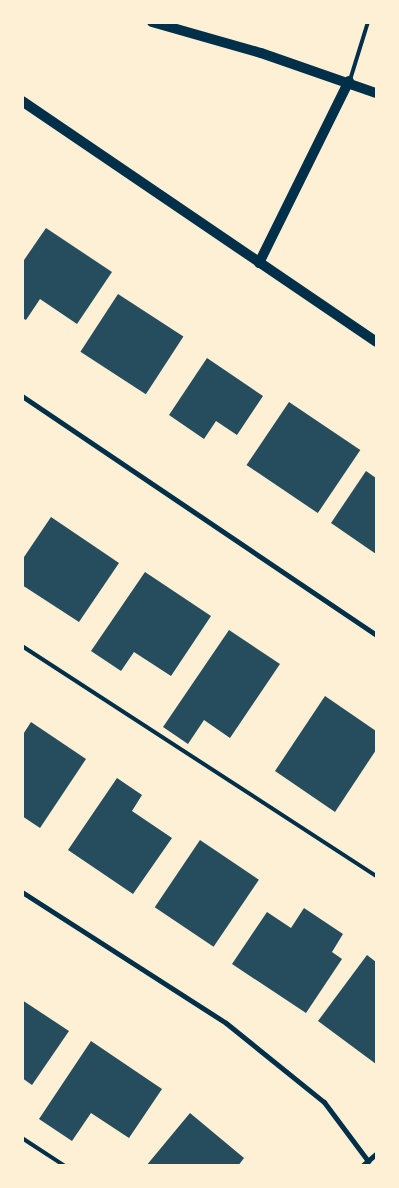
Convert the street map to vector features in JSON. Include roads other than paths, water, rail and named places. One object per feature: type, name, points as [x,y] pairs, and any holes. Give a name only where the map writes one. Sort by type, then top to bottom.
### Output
[{"type":"main road","points":[[152,22],[349,81],[376,93]]},
{"type":"main road","points":[[258,263],[349,81]]},
{"type":"main road","points":[[22,101],[376,342]]},
{"type":"street","points":[[22,396],[376,635]]},
{"type":"street","points":[[22,892],[226,1023],[324,1102],[368,1161]]},
{"type":"street","points":[[362,1166],[376,1154]]},
{"type":"lane","points":[[349,81],[368,22]]},
{"type":"lane","points":[[22,646],[376,876]]},
{"type":"lane","points":[[22,1138],[64,1166]]}]
